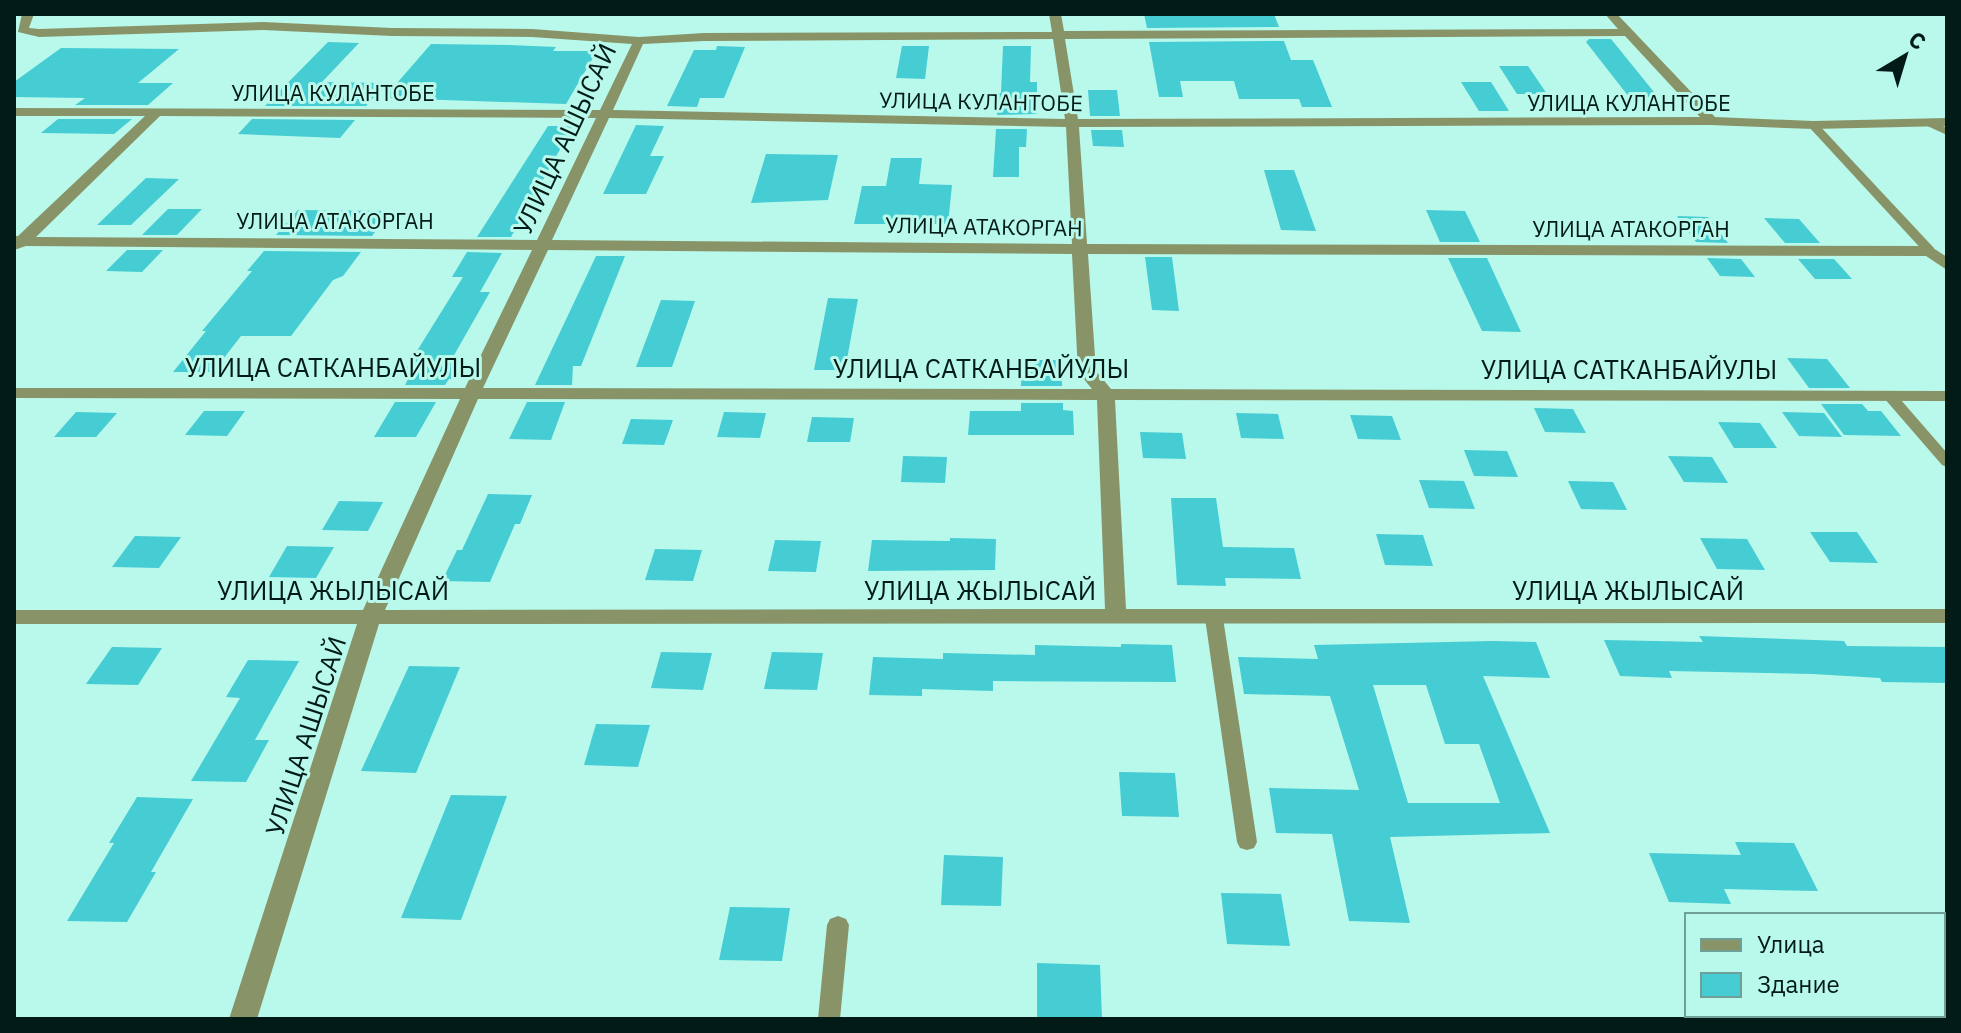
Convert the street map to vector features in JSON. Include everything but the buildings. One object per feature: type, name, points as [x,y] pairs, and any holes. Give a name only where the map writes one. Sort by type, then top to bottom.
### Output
[{"type":"street","points":[[28,14],[22,30],[39,33],[265,20],[392,32],[532,28],[639,41],[704,37],[1627,32]]},
{"type":"street","points":[[1055,14],[1072,123],[1087,372],[1106,395],[1116,618]]},
{"type":"street","points":[[1611,14],[1711,121]]},
{"type":"street","name":"УЛИЦА АШЫСАЙ","points":[[243,1019],[370,619],[472,393],[639,41]]},
{"type":"street","points":[[17,243],[158,111]]},
{"type":"street","name":"УЛИЦА КУЛАНТОБЕ","points":[[14,112],[602,114],[1072,123],[1711,121],[1813,125],[1947,122]]},
{"type":"street","name":"УЛИЦА АТАКОРГАН","points":[[17,243],[545,242],[1079,249],[1930,251]]},
{"type":"street","points":[[1930,251],[1947,265]]},
{"type":"street","name":"УЛИЦА САТКАНБАЙУЛЫ","points":[[14,393],[1947,396]]},
{"type":"street","name":"УЛИЦА ЖЫЛЫСАЙ","points":[[14,617],[1947,616]]},
{"type":"lane","points":[[1927,122],[1947,132]]},
{"type":"lane","points":[[1813,125],[1930,251]]},
{"type":"lane","points":[[1889,395],[1947,462]]},
{"type":"lane","points":[[1214,618],[1247,842]]},
{"type":"lane","points":[[829,1019],[838,925]]}]
